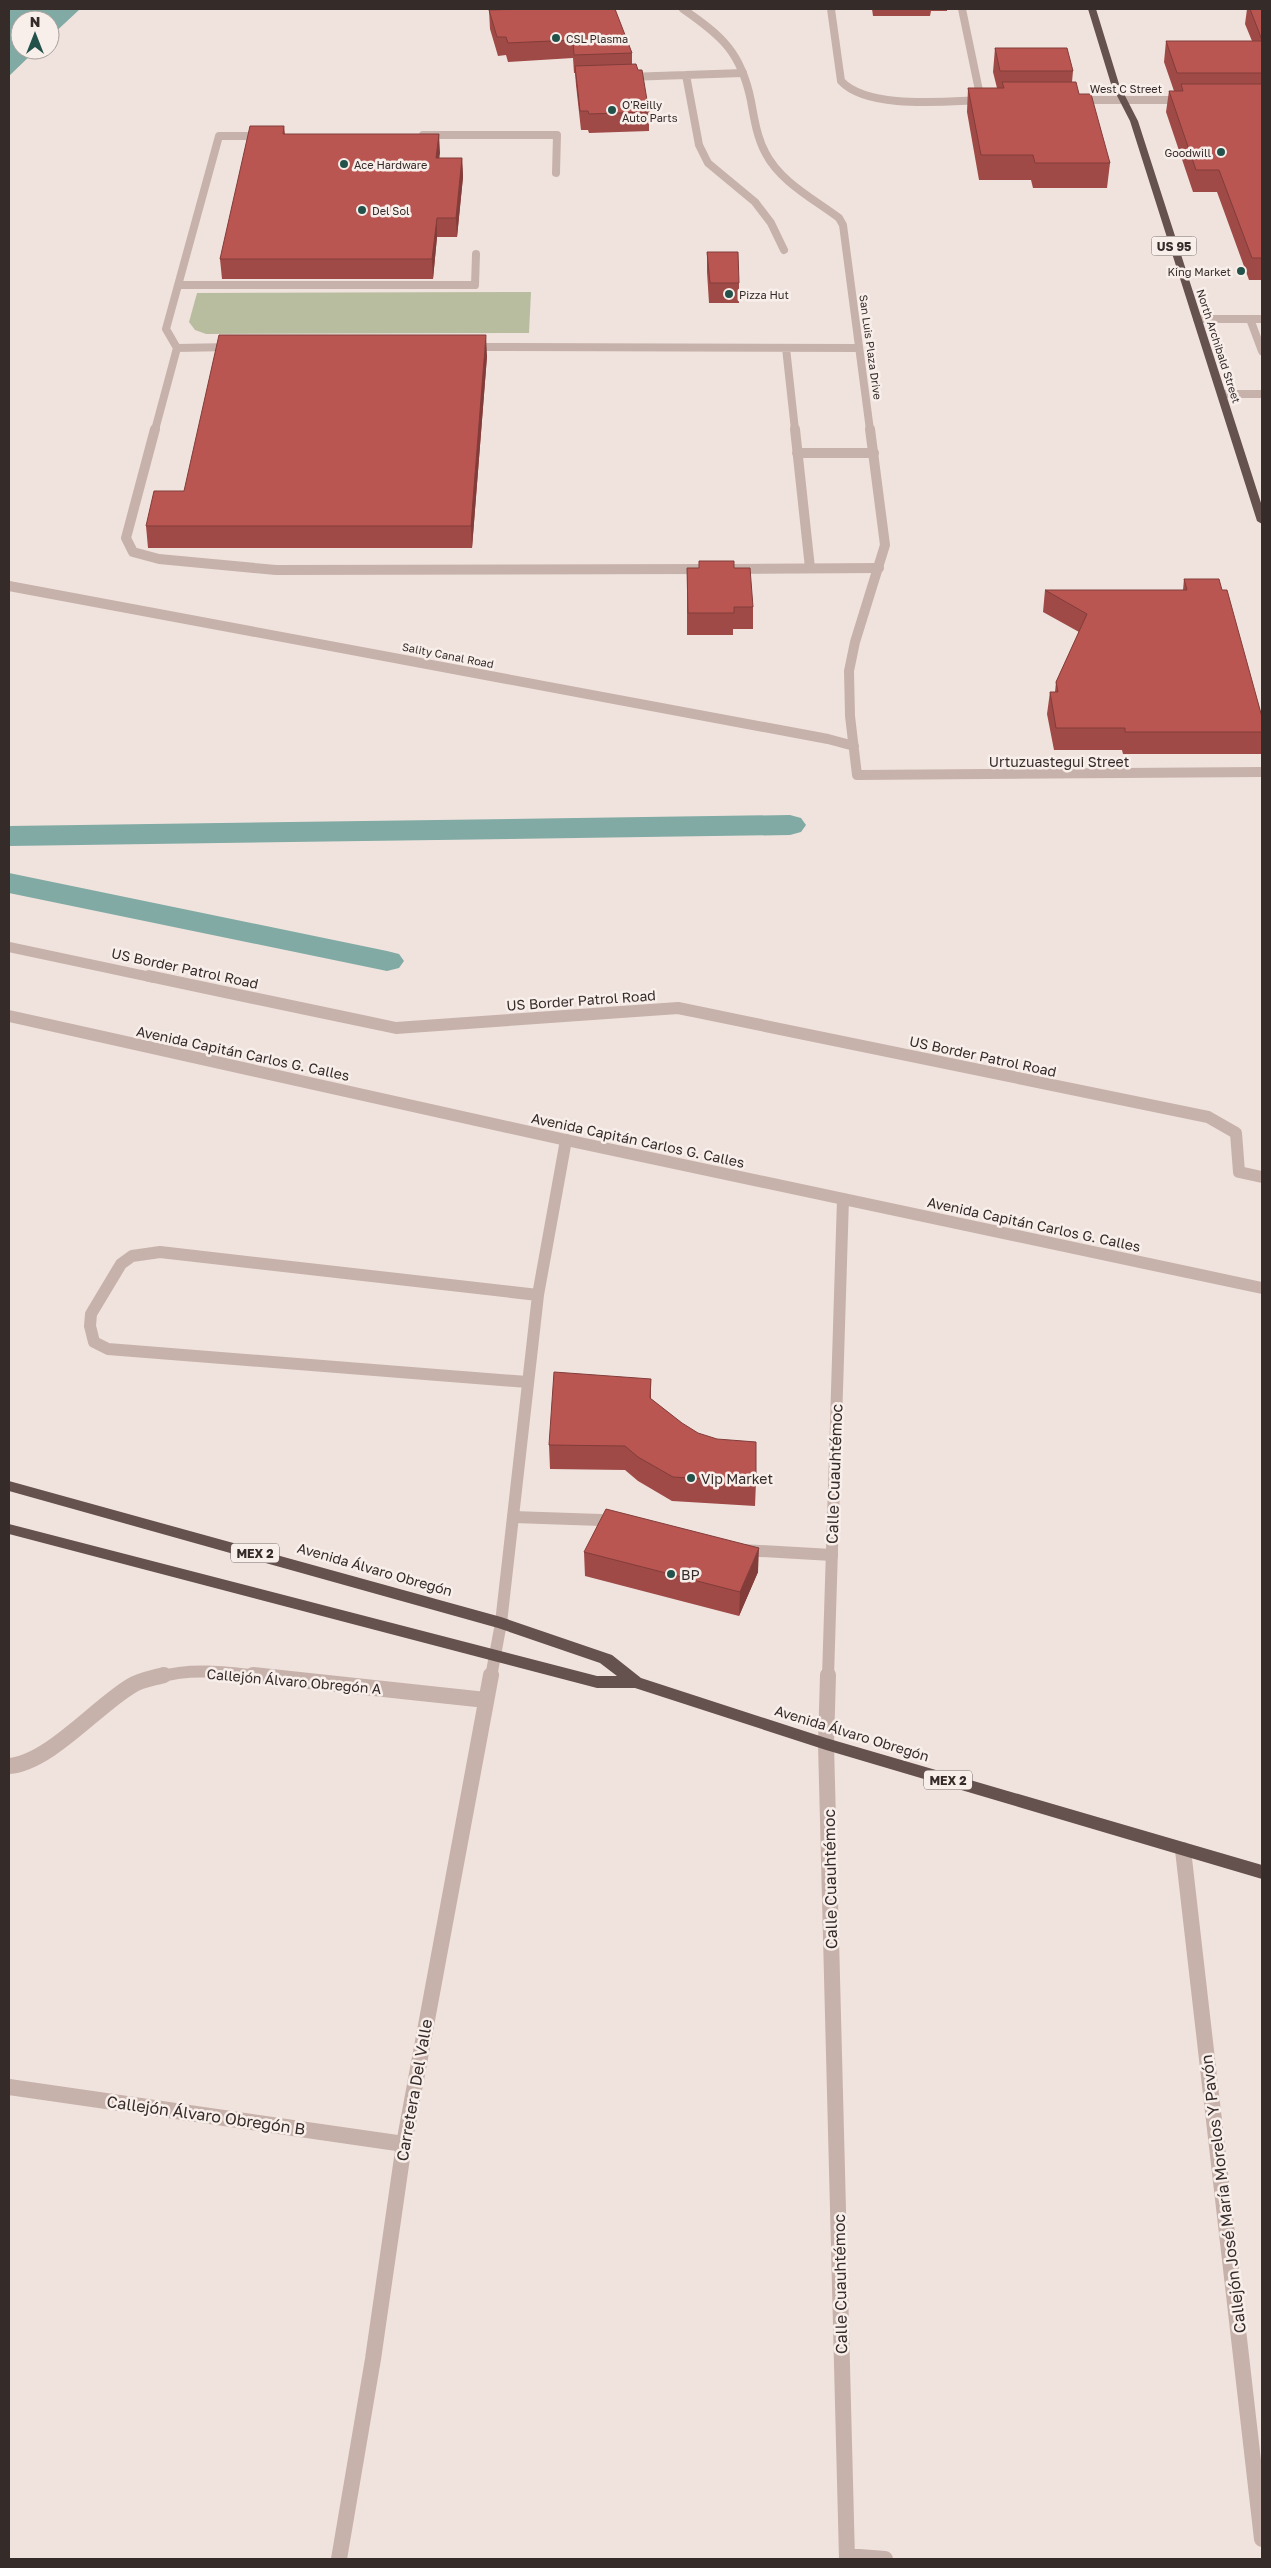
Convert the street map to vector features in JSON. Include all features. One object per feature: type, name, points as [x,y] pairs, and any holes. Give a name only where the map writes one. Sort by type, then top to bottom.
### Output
[{"type":"highway","name":"North Archibald Street","points":[[1092,9],[1115,84],[1134,121],[1262,521]]},
{"type":"highway","name":"Avenida Álvaro Obregón","points":[[9,1486],[501,1622],[606,1659],[635,1682]]},
{"type":"highway","name":"Avenida Álvaro Obregón","points":[[9,1529],[597,1682],[635,1682],[826,1744],[1262,1872]]},
{"type":"street","name":"San Luis Plaza Drive","points":[[683,9],[722,38],[732,50],[743,73],[763,147],[773,165],[787,179],[839,218],[843,226],[885,545],[852,656],[848,700],[854,746]]},
{"type":"street","points":[[831,9],[842,85],[869,97],[888,100],[990,100]]},
{"type":"street","points":[[962,9],[981,100]]},
{"type":"street","points":[[621,78],[743,73]]},
{"type":"street","points":[[686,75],[699,145],[708,163],[755,202],[771,223],[784,250]]},
{"type":"street","name":"West C Street","points":[[1072,100],[1195,100]]},
{"type":"street","points":[[418,135],[557,135],[556,173]]},
{"type":"street","points":[[269,136],[219,136],[166,329],[177,348],[126,538],[133,552],[158,559],[276,570],[710,569]]},
{"type":"street","points":[[179,285],[475,285],[476,254]]},
{"type":"street","points":[[1197,319],[1262,319]]},
{"type":"street","points":[[1250,319],[1262,351]]},
{"type":"street","points":[[456,347],[859,348]]},
{"type":"street","points":[[177,348],[237,348]]},
{"type":"street","points":[[786,348],[810,568]]},
{"type":"street","points":[[1222,394],[1262,394]]},
{"type":"street","points":[[797,453],[874,453]]},
{"type":"street","points":[[720,569],[879,568]]},
{"type":"street","name":"Sality Canal Road","points":[[9,586],[828,739],[854,746]]},
{"type":"street","name":"Urtuzuastegui Street","points":[[854,746],[857,774],[1091,775],[1262,772]]},
{"type":"street","name":"US Border Patrol Road","points":[[9,947],[396,1028],[440,1026],[616,1010],[678,1008],[1208,1118],[1236,1133],[1239,1172],[1262,1177]]},
{"type":"street","name":"Avenida Capitán Carlos G. Calles","points":[[9,1016],[566,1140],[1262,1288]]},
{"type":"street","name":"Carretera Del Valle","points":[[339,2559],[373,2359],[404,2144],[501,1622],[538,1295],[566,1140]]},
{"type":"street","name":"Calle Cuauhtémoc","points":[[843,1199],[826,1744],[847,2558]]},
{"type":"street","points":[[527,1382],[108,1349],[94,1342],[90,1326],[91,1314],[121,1264],[132,1256],[160,1252],[538,1295]]},
{"type":"street","points":[[513,1517],[600,1520],[625,1526]]},
{"type":"street","points":[[725,1548],[832,1555]]},
{"type":"street","name":"Callejón Álvaro Obregón A","points":[[9,1766],[22,1765],[69,1735],[132,1685],[172,1673],[232,1673],[486,1700]]},
{"type":"street","name":"Callejón José María Morelos Y Pavón","points":[[1183,1850],[1262,2539]]},
{"type":"street","name":"Callejón Álvaro Obregón B","points":[[9,2087],[404,2144]]},
{"type":"street","points":[[847,2558],[884,2559]]},
{"type":"green space","points":[[531,292],[529,333],[206,334],[195,330],[189,322],[197,293]]},
{"type":"water","points":[[9,9],[80,9],[60,28],[60,10],[10,10],[10,60],[26,60],[9,76]]},
{"type":"building","points":[[615,9],[632,53],[574,55],[573,40],[508,43],[506,37],[497,37],[489,10]]},
{"type":"building","points":[[1250,9],[1262,9],[1262,40]]},
{"type":"building","points":[[1166,41],[1262,41],[1262,73],[1177,73]]},
{"type":"building","points":[[995,48],[1067,48],[1073,71],[1000,71]]},
{"type":"building","points":[[636,64],[638,70],[642,70],[649,112],[589,114],[588,111],[580,111],[575,66]]},
{"type":"building","points":[[1002,82],[1076,82],[1079,94],[1091,94],[1110,163],[1035,163],[1033,155],[981,155],[968,88],[1004,88]]},
{"type":"building","points":[[1181,84],[1262,84],[1262,258],[1252,258],[1219,170],[1196,170],[1169,91],[1183,91]]},
{"type":"building","points":[[250,126],[284,126],[283,134],[439,134],[436,158],[462,158],[456,218],[437,218],[432,259],[220,259]]},
{"type":"building","points":[[707,252],[738,252],[739,283],[710,283]]},
{"type":"building","points":[[219,335],[486,335],[471,526],[146,526],[154,491],[184,491]]},
{"type":"building","points":[[699,561],[734,561],[734,568],[750,568],[753,607],[734,607],[734,613],[688,613],[687,568],[699,568]]},
{"type":"building","points":[[1184,579],[1219,579],[1222,590],[1227,590],[1262,717],[1262,732],[1125,732],[1125,728],[1056,728],[1050,692],[1058,692],[1056,682],[1087,614],[1045,590],[1187,590]]},
{"type":"building","points":[[554,1372],[651,1379],[650,1398],[698,1433],[717,1439],[756,1442],[756,1482],[673,1477],[638,1457],[625,1446],[549,1445]]},
{"type":"building","points":[[606,1509],[759,1548],[740,1592],[584,1552]]},
{"type":"waterway","points":[[9,836],[790,825]]},
{"type":"waterway","points":[[9,883],[387,961]]},
{"type":"place","name":"CSL Plasma","points":[[556,38]]},
{"type":"place","name":"O'Reilly Auto Parts","points":[[612,110]]},
{"type":"place","name":"Goodwill","points":[[1221,152]]},
{"type":"place","name":"Ace Hardware","points":[[344,164]]},
{"type":"place","name":"Del Sol","points":[[362,210]]},
{"type":"place","name":"King Market","points":[[1241,271]]},
{"type":"place","name":"Pizza Hut","points":[[729,294]]},
{"type":"place","name":"Vip Market","points":[[691,1478]]},
{"type":"place","name":"BP","points":[[671,1574]]}]
